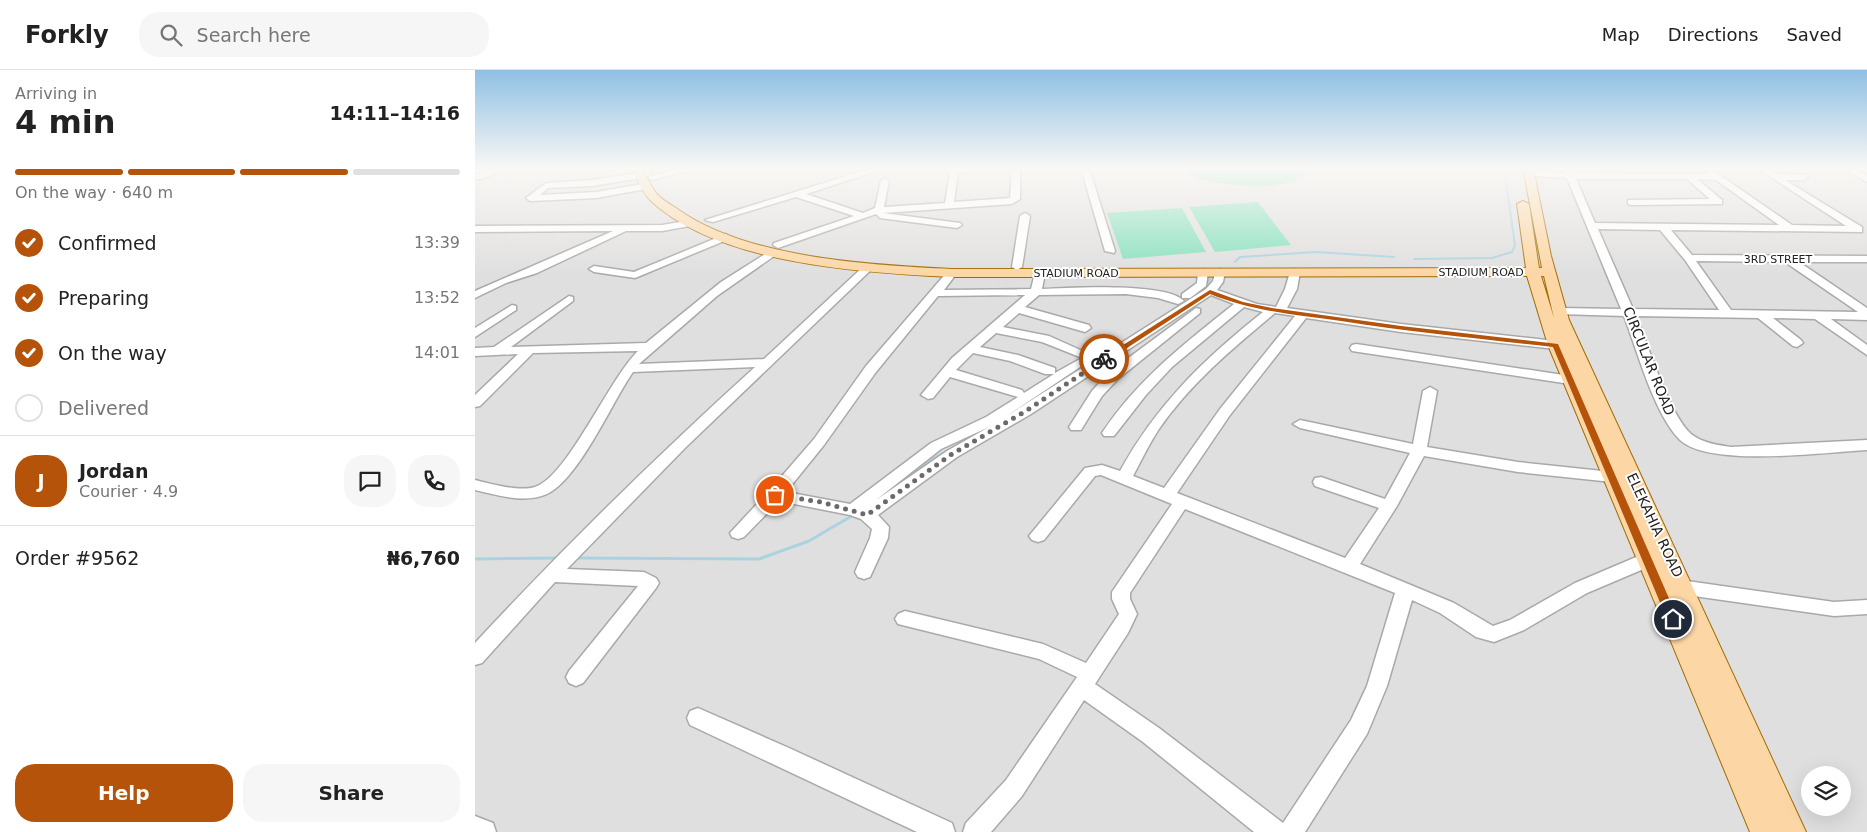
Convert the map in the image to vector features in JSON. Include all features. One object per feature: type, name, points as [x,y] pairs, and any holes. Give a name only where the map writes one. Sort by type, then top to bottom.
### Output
[{"type":"main road","name":"STADIUM ROAD","points":[[662,204],[664,207],[692,223],[726,237],[868,268],[952,273],[1295,272],[1503,268]]},
{"type":"main road","name":"STADIUM ROAD","points":[[681,204],[711,220],[776,248]]},
{"type":"main road","points":[[1524,204],[1537,268]]},
{"type":"main road","points":[[1532,204],[1537,268]]},
{"type":"main road","name":"STADIUM ROAD","points":[[815,257],[909,265],[1017,267],[1503,268]]},
{"type":"main road","points":[[1503,268],[1521,259],[1537,268]]},
{"type":"main road","points":[[1503,268],[1537,268]]},
{"type":"main road","name":"ELEKAHIA ROAD","points":[[1537,268],[1559,311],[1581,366],[1683,588],[1791,832]]},
{"type":"main road","name":"ELEKAHIA ROAD","points":[[1537,268],[1556,345],[1570,380],[1765,832]]},
{"type":"street","points":[[711,220],[765,204]]},
{"type":"street","points":[[835,204],[911,221],[957,225]]},
{"type":"street","points":[[872,213],[876,204]]},
{"type":"street","points":[[475,485],[499,490],[529,492],[542,491],[551,486],[566,470],[629,368],[649,347],[721,286],[776,248],[872,213],[968,204]]},
{"type":"street","points":[[1096,204],[1111,251]]},
{"type":"street","name":"CIRCULAR ROAD","points":[[1582,204],[1671,418],[1679,430],[1693,442],[1717,450],[1731,452],[1867,445]]},
{"type":"street","points":[[1754,204],[1789,228]]},
{"type":"street","points":[[1817,204],[1863,232]]},
{"type":"street","points":[[1017,267],[1025,216]]},
{"type":"street","points":[[475,229],[673,228],[692,223]]},
{"type":"street","points":[[1592,226],[1789,228],[1863,232]]},
{"type":"street","points":[[1664,228],[1689,258],[1728,314]]},
{"type":"street","points":[[475,295],[502,281],[533,271],[627,229]]},
{"type":"street","points":[[594,268],[635,275],[726,237]]},
{"type":"street","name":"3RD STREET","points":[[1689,258],[1867,259]]},
{"type":"street","points":[[1788,259],[1867,314]]},
{"type":"street","points":[[475,657],[553,570],[709,416],[868,268]]},
{"type":"street","points":[[860,512],[936,446],[991,420],[1178,301],[1202,284],[1203,272]]},
{"type":"street","points":[[1076,427],[1097,394],[1113,376],[1213,293],[1220,272]]},
{"type":"street","points":[[1124,478],[1156,423],[1185,387],[1215,356],[1276,310],[1291,289],[1295,272]]},
{"type":"street","points":[[738,533],[775,495],[819,442],[871,369],[952,273]]},
{"type":"street","points":[[928,395],[971,349],[1036,292],[1040,273]]},
{"type":"street","points":[[475,282],[502,281]]},
{"type":"street","points":[[937,293],[1126,291],[1160,296],[1178,301]]},
{"type":"street","points":[[1213,293],[1241,304],[1276,310],[1401,328],[1556,345]]},
{"type":"street","points":[[860,512],[952,454],[1026,411],[1213,293]]},
{"type":"street","points":[[496,352],[569,299]]},
{"type":"street","points":[[1109,433],[1141,392],[1167,364],[1241,304]]},
{"type":"street","points":[[475,333],[512,308]]},
{"type":"street","points":[[1018,309],[1085,328]]},
{"type":"street","points":[[1559,311],[1819,316],[1867,314]]},
{"type":"street","points":[[975,832],[1014,788],[1128,614],[1121,599],[1121,592],[1225,412],[1303,314]]},
{"type":"street","points":[[1762,315],[1797,343]]},
{"type":"street","points":[[1819,316],[1867,351]]},
{"type":"street","points":[[993,329],[1045,339],[1090,357]]},
{"type":"street","points":[[475,352],[591,347],[649,347]]},
{"type":"street","points":[[1356,348],[1570,380]]},
{"type":"street","points":[[971,349],[1013,358],[1050,371]]},
{"type":"street","points":[[475,403],[529,350]]},
{"type":"street","points":[[629,368],[768,363]]},
{"type":"street","points":[[948,372],[1017,393]]},
{"type":"street","points":[[1349,566],[1389,506],[1419,450],[1430,390]]},
{"type":"street","points":[[1300,424],[1419,450],[1518,467],[1612,477]]},
{"type":"street","points":[[1038,536],[1090,472],[1102,470],[1349,566],[1447,608],[1483,631],[1493,634],[1517,625],[1581,588],[1647,560]]},
{"type":"street","points":[[1321,482],[1389,506]]},
{"type":"street","points":[[775,495],[860,512],[881,527],[879,538],[864,572]]},
{"type":"street","points":[[553,570],[644,579],[651,583],[575,677]]},
{"type":"street","points":[[1657,583],[1834,609],[1867,608]]},
{"type":"street","points":[[1291,832],[1359,727],[1377,686],[1401,612],[1405,590]]},
{"type":"street","points":[[905,619],[1043,652],[1086,680],[1151,735],[1275,832]]},
{"type":"street","points":[[698,718],[799,763],[943,832]]},
{"type":"street","points":[[475,828],[483,832]]},
{"type":"shaded area","points":[[475,204],[1867,204],[1867,832],[475,832]]},
{"type":"green space","points":[[1259,204],[1291,245],[1215,252],[1189,207]]},
{"type":"green space","points":[[1182,208],[1206,252],[1123,259],[1107,213]]},
{"type":"waterway","points":[[1414,259],[1492,258],[1512,252],[1515,245],[1509,204]]},
{"type":"waterway","points":[[1235,262],[1240,257],[1316,252],[1394,257]]},
{"type":"waterway","points":[[1203,291],[1210,279]]},
{"type":"waterway","points":[[887,491],[933,459],[980,432]]},
{"type":"waterway","points":[[575,558],[759,559],[809,541],[855,514]]},
{"type":"waterway","points":[[475,559],[559,558]]},
{"type":"way so far","points":[[775,495],[821,502],[867,515],[952,454],[1026,411],[1104,359]]},
{"type":"route","points":[[1104,359],[1210,291],[1217,296],[1241,304],[1272,310],[1401,328],[1556,345],[1673,619]]}]
